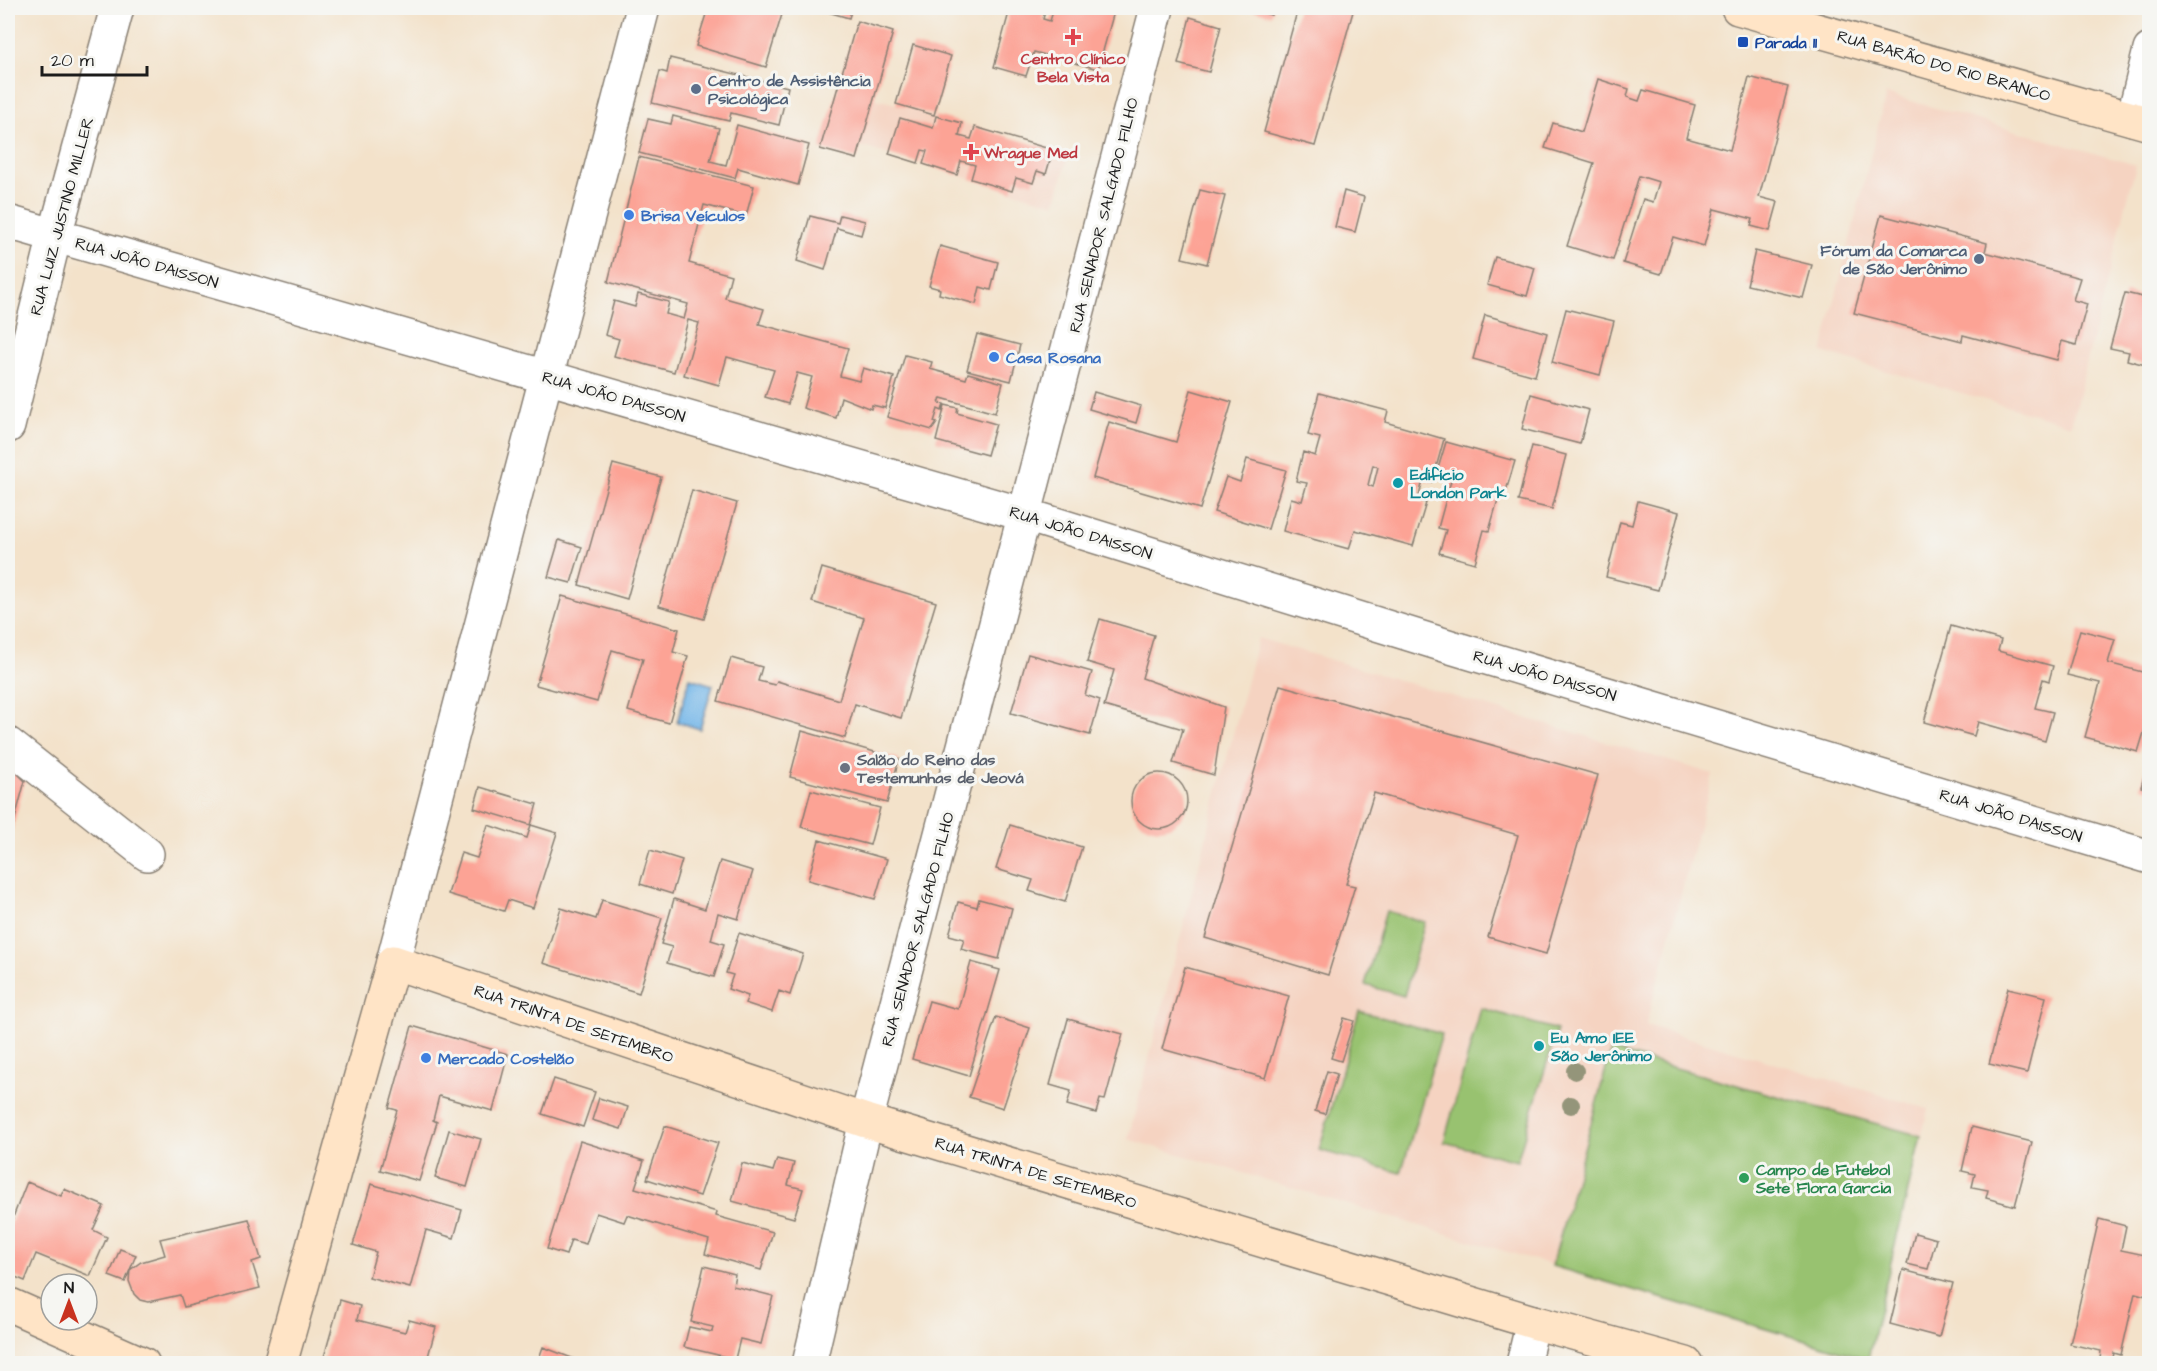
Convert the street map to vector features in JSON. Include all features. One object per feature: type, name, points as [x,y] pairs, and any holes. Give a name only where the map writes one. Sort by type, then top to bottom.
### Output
[{"type":"main road","name":"RUA BARÃO DO RIO BRANCO","points":[[1738,8],[2141,122]]},
{"type":"main road","name":"RUA TRINTA DE SETEMBRO","points":[[393,962],[866,1121],[1533,1322],[1686,1364]]},
{"type":"main road","points":[[280,1364],[393,962]]},
{"type":"main road","points":[[8,1304],[143,1364]]},
{"type":"street","name":"RUA LUIZ JUSTINO MILLER","points":[[8,426],[55,235],[117,8]]},
{"type":"street","points":[[393,962],[643,8]]},
{"type":"street","name":"RUA SENADOR SALGADO FILHO","points":[[809,1364],[866,1121],[1157,8]]},
{"type":"street","points":[[2141,122],[2150,50]]},
{"type":"street","name":"RUA JOÃO DAISSON","points":[[8,222],[1026,515],[1454,648],[2150,857]]},
{"type":"street","points":[[8,744],[147,854]]},
{"type":"street","points":[[1523,1364],[1533,1322]]},
{"type":"shaded area","name":"Fórum da Comarca de São Jerônimo","points":[[1886,94],[2136,165],[2071,425],[1822,352]]},
{"type":"shaded area","name":"Wrague Med","points":[[874,98],[1069,154],[1055,204],[860,146]]},
{"type":"shaded area","points":[[1258,638],[1713,774],[1646,1025],[1928,1109],[1868,1359],[1128,1139]]},
{"type":"green space","points":[[1386,911],[1425,922],[1404,996],[1365,985]]},
{"type":"green space","points":[[1481,1008],[1557,1030],[1517,1161],[1444,1142]]},
{"type":"green space","points":[[1359,1011],[1442,1034],[1401,1173],[1319,1150]]},
{"type":"green space","name":"Campo de Futebol Sete Flora Garcia","points":[[1611,1050],[1921,1136],[1868,1359],[1552,1266]]},
{"type":"water","points":[[690,678],[713,685],[700,729],[677,722]]},
{"type":"building","points":[[708,8],[770,8],[783,11],[766,67],[696,46]]},
{"type":"building","points":[[814,8],[852,8],[849,18]]},
{"type":"building","name":"Centro Clínico Bela Vista","points":[[1006,8],[1046,8],[1043,19],[1050,21],[1054,8],[1115,8],[1098,69],[1034,52],[1026,76],[994,67],[1010,9]]},
{"type":"building","points":[[1246,8],[1274,8],[1271,15]]},
{"type":"building","points":[[1298,8],[1354,8],[1315,146],[1264,132]]},
{"type":"building","points":[[1190,17],[1221,26],[1209,72],[1178,64]]},
{"type":"building","points":[[857,21],[893,32],[857,159],[820,149]]},
{"type":"building","points":[[913,45],[951,56],[934,115],[896,104]]},
{"type":"building","name":"Centro de Assistência Psicológica","points":[[670,58],[788,87],[779,125],[731,113],[729,121],[652,103],[660,71],[667,73]]},
{"type":"building","points":[[1749,77],[1788,87],[1759,197],[1778,202],[1770,231],[1751,226],[1753,219],[1714,209],[1704,246],[1673,237],[1661,274],[1623,263],[1643,199],[1653,202],[1659,182],[1639,176],[1613,260],[1567,246],[1594,163],[1545,148],[1553,123],[1582,132],[1598,79],[1629,89],[1627,97],[1639,101],[1643,90],[1695,105],[1686,138],[1730,150]]},
{"type":"building","points":[[673,116],[719,128],[710,161],[726,165],[737,125],[809,145],[798,185],[738,168],[735,178],[639,153],[648,119],[671,124]]},
{"type":"building","name":"Wrague Med","points":[[936,116],[962,123],[959,136],[971,139],[975,127],[1053,150],[1046,174],[1037,171],[1033,183],[1016,178],[1012,191],[971,179],[975,165],[961,161],[957,175],[923,164],[927,151],[922,150],[918,163],[889,154],[900,118],[933,128]]},
{"type":"building","points":[[639,157],[754,186],[746,216],[704,205],[689,263],[731,275],[725,298],[764,309],[759,324],[848,348],[840,376],[859,381],[863,368],[894,377],[885,408],[872,405],[871,409],[841,397],[836,418],[803,408],[812,377],[797,373],[788,404],[765,397],[774,370],[727,357],[719,385],[684,375],[699,323],[688,320],[674,372],[614,356],[619,339],[605,335],[614,301],[635,307],[638,294],[669,302],[666,314],[684,319],[688,304],[608,282]]},
{"type":"building","points":[[1200,190],[1225,196],[1207,264],[1182,258]]},
{"type":"building","points":[[1344,191],[1364,197],[1355,232],[1335,227]]},
{"type":"building","points":[[840,215],[865,221],[861,235],[837,228],[825,270],[797,261],[810,216],[838,223]]},
{"type":"building","points":[[1881,215],[1987,243],[1985,252],[2080,278],[2073,300],[2087,304],[2076,345],[2062,341],[2057,360],[1963,335],[1962,341],[1854,313]]},
{"type":"building","points":[[940,246],[998,262],[991,290],[980,287],[976,304],[939,294],[940,289],[929,286]]},
{"type":"building","points":[[1755,251],[1812,265],[1803,298],[1747,285]]},
{"type":"building","points":[[1495,257],[1535,268],[1527,296],[1487,285]]},
{"type":"building","points":[[2145,290],[2150,291],[2149,366],[2127,360],[2129,352],[2110,348],[2125,293],[2143,297]]},
{"type":"building","points":[[1566,309],[1614,321],[1600,375],[1552,362]]},
{"type":"building","points":[[1485,315],[1547,333],[1535,376],[1473,359]]},
{"type":"building","name":"Casa Rosana","points":[[977,334],[1020,345],[1011,381],[967,370]]},
{"type":"building","points":[[905,355],[932,362],[930,369],[966,379],[968,373],[1003,383],[995,413],[941,398],[939,403],[944,404],[942,411],[938,409],[934,422],[937,423],[932,430],[887,417]]},
{"type":"building","points":[[1191,390],[1232,402],[1200,509],[1093,478],[1109,422],[1176,442]]},
{"type":"building","points":[[1094,392],[1141,406],[1136,423],[1089,409]]},
{"type":"building","points":[[1319,393],[1388,411],[1385,422],[1444,439],[1432,482],[1423,480],[1418,500],[1426,503],[1413,546],[1355,530],[1349,549],[1283,531],[1291,498],[1302,501],[1307,483],[1296,481],[1303,452],[1315,456],[1320,438],[1308,435]],"holes":[[[1373,465],[1378,467],[1373,487],[1368,485]]]},
{"type":"building","points":[[1531,394],[1589,410],[1580,444],[1522,429]]},
{"type":"building","points":[[945,405],[958,408],[957,413],[996,424],[987,455],[936,441]]},
{"type":"building","points":[[1446,442],[1515,461],[1506,491],[1501,489],[1489,531],[1484,530],[1475,563],[1439,553],[1446,530],[1438,528],[1452,477],[1437,472]]},
{"type":"building","points":[[1532,446],[1566,455],[1552,509],[1518,501]]},
{"type":"building","points":[[1247,459],[1286,470],[1268,529],[1214,512],[1226,477],[1240,482]]},
{"type":"building","points":[[613,464],[661,477],[627,599],[579,585]]},
{"type":"building","points":[[692,490],[737,503],[704,619],[659,606]]},
{"type":"building","points":[[1638,501],[1679,512],[1658,590],[1606,577],[1620,522],[1632,525]]},
{"type":"building","points":[[559,540],[582,547],[571,583],[548,577]]},
{"type":"building","points":[[822,568],[936,602],[901,718],[855,704],[845,738],[718,701],[731,658],[762,667],[758,681],[775,685],[777,681],[839,700],[864,618],[812,602]]},
{"type":"building","points":[[562,596],[679,629],[673,652],[688,656],[669,723],[628,711],[643,659],[612,650],[597,702],[536,685]]},
{"type":"building","points":[[1100,619],[1154,635],[1142,678],[1224,707],[1214,775],[1173,763],[1183,729],[1104,706],[1114,670],[1087,662]]},
{"type":"building","points":[[1951,626],[2001,640],[1998,651],[2053,666],[2049,681],[2043,679],[2035,708],[2053,712],[2045,741],[1978,722],[1974,736],[1924,722]]},
{"type":"building","points":[[2080,630],[2115,639],[2108,663],[2150,674],[2150,713],[2138,752],[2085,737],[2100,683],[2067,675]]},
{"type":"building","points":[[1028,654],[1092,672],[1085,695],[1100,700],[1090,735],[1011,713]]},
{"type":"building","points":[[1280,685],[1598,775],[1546,954],[1488,937],[1518,835],[1374,793],[1346,884],[1355,886],[1328,975],[1205,938]]},
{"type":"building","name":"Salão do Reino das Testemunhas de Jeová","points":[[802,731],[899,759],[887,803],[790,777]]},
{"type":"building","points":[[2150,759],[2150,789],[2141,787]]},
{"type":"building","points":[[8,764],[25,781],[8,845]]},
{"type":"building","points":[[1153,773],[1165,773],[1175,777],[1183,785],[1187,801],[1183,817],[1175,825],[1165,829],[1153,829],[1143,825],[1135,817],[1131,807],[1131,795],[1135,785],[1143,777]]},
{"type":"building","points":[[480,787],[537,804],[531,825],[474,808]]},
{"type":"building","points":[[811,790],[880,808],[870,845],[801,827]]},
{"type":"building","points":[[488,825],[527,838],[531,825],[557,833],[533,908],[508,900],[504,911],[448,894],[461,853],[477,858]]},
{"type":"building","points":[[1010,825],[1082,847],[1065,902],[1029,891],[1033,880],[996,869]]},
{"type":"building","points":[[819,840],[887,859],[875,899],[808,880]]},
{"type":"building","points":[[650,850],[682,860],[672,894],[640,884]]},
{"type":"building","points":[[720,861],[753,871],[738,919],[718,913],[711,940],[724,944],[714,977],[667,963],[672,947],[661,944],[674,899],[705,909]]},
{"type":"building","points":[[979,899],[1012,908],[999,959],[961,949],[964,939],[949,935],[958,902],[977,907]]},
{"type":"building","points":[[602,900],[662,918],[639,993],[543,963],[561,908],[596,919]]},
{"type":"building","points":[[739,933],[803,954],[790,995],[779,991],[772,1012],[745,1003],[748,996],[728,989],[733,975],[726,973]]},
{"type":"building","points":[[971,962],[1000,970],[969,1076],[912,1059],[929,1001],[958,1009]]},
{"type":"building","points":[[1185,967],[1289,996],[1265,1078],[1162,1049]]},
{"type":"building","points":[[2008,988],[2046,997],[2027,1073],[1989,1064]]},
{"type":"building","points":[[996,1017],[1030,1028],[1003,1108],[969,1097]]},
{"type":"building","points":[[1344,1018],[1354,1021],[1341,1061],[1331,1058]]},
{"type":"building","points":[[1068,1019],[1123,1034],[1105,1100],[1100,1099],[1096,1113],[1067,1105],[1071,1091],[1050,1085]]},
{"type":"building","points":[[412,1026],[508,1054],[493,1111],[439,1096],[433,1120],[437,1122],[419,1181],[380,1170],[397,1110],[389,1108]]},
{"type":"building","points":[[1327,1071],[1337,1074],[1325,1114],[1315,1111]]},
{"type":"building","points":[[554,1079],[595,1092],[583,1127],[542,1114]]},
{"type":"building","points":[[599,1098],[628,1107],[621,1129],[592,1120]]},
{"type":"building","points":[[665,1126],[718,1143],[700,1196],[647,1179]]},
{"type":"building","points":[[1972,1127],[2032,1142],[2015,1206],[1986,1198],[1988,1190],[1972,1187],[1975,1174],[1962,1171]]},
{"type":"building","points":[[449,1130],[481,1139],[467,1187],[435,1178]]},
{"type":"building","points":[[580,1141],[644,1161],[635,1188],[717,1212],[716,1216],[773,1232],[761,1270],[705,1254],[709,1240],[627,1215],[624,1222],[596,1213],[586,1244],[571,1240],[566,1255],[547,1249]]},
{"type":"building","points":[[777,1159],[794,1163],[788,1185],[803,1189],[794,1218],[732,1201],[742,1163],[773,1171]]},
{"type":"building","points":[[27,1182],[61,1196],[64,1189],[104,1206],[93,1230],[107,1237],[92,1272],[80,1272],[36,1254],[25,1281],[8,1274],[8,1230]]},
{"type":"building","points":[[371,1184],[462,1210],[454,1238],[426,1230],[410,1288],[369,1277],[376,1252],[353,1245]]},
{"type":"building","points":[[249,1219],[261,1259],[252,1262],[260,1288],[184,1307],[180,1295],[148,1302],[140,1300],[134,1294],[129,1281],[130,1270],[141,1262],[165,1255],[160,1239]]},
{"type":"building","points":[[2099,1219],[2126,1226],[2121,1250],[2150,1256],[2150,1297],[2135,1293],[2121,1355],[2114,1353],[2112,1362],[2100,1359],[2101,1351],[2070,1344]]},
{"type":"building","points":[[1915,1233],[1936,1239],[1928,1269],[1907,1264]]},
{"type":"building","points":[[120,1249],[136,1255],[125,1282],[109,1276]]},
{"type":"building","points":[[704,1266],[735,1274],[733,1286],[773,1296],[761,1344],[740,1339],[735,1359],[684,1347],[689,1327],[712,1332],[713,1327],[691,1322]]},
{"type":"building","points":[[1903,1270],[1953,1283],[1939,1337],[1890,1324]]},
{"type":"building","points":[[340,1300],[360,1306],[357,1320],[405,1332],[409,1320],[436,1327],[426,1364],[322,1364]]},
{"type":"building","points":[[543,1347],[585,1363],[585,1364],[537,1364]]},
{"type":"place","name":"Centro Clínico Bela Vista","points":[[1073,37]]},
{"type":"place","name":"Parada 11","points":[[1743,42]]},
{"type":"place","name":"Centro de Assistência Psicológica","points":[[696,89]]},
{"type":"place","name":"Wrague Med","points":[[971,152]]},
{"type":"place","name":"Brisa Veículos","points":[[629,215]]},
{"type":"place","name":"Fórum da Comarca de São Jerônimo","points":[[1979,259]]},
{"type":"place","name":"Casa Rosana","points":[[994,357]]},
{"type":"place","name":"Edifício London Park","points":[[1398,483]]},
{"type":"place","name":"Salão do Reino das Testemunhas de Jeová","points":[[845,768]]},
{"type":"place","name":"Eu Amo IEE São Jerônimo","points":[[1539,1046]]},
{"type":"place","name":"Mercado Costelão","points":[[426,1058]]},
{"type":"place","name":"Campo de Futebol Sete Flora Garcia","points":[[1744,1178]]}]
